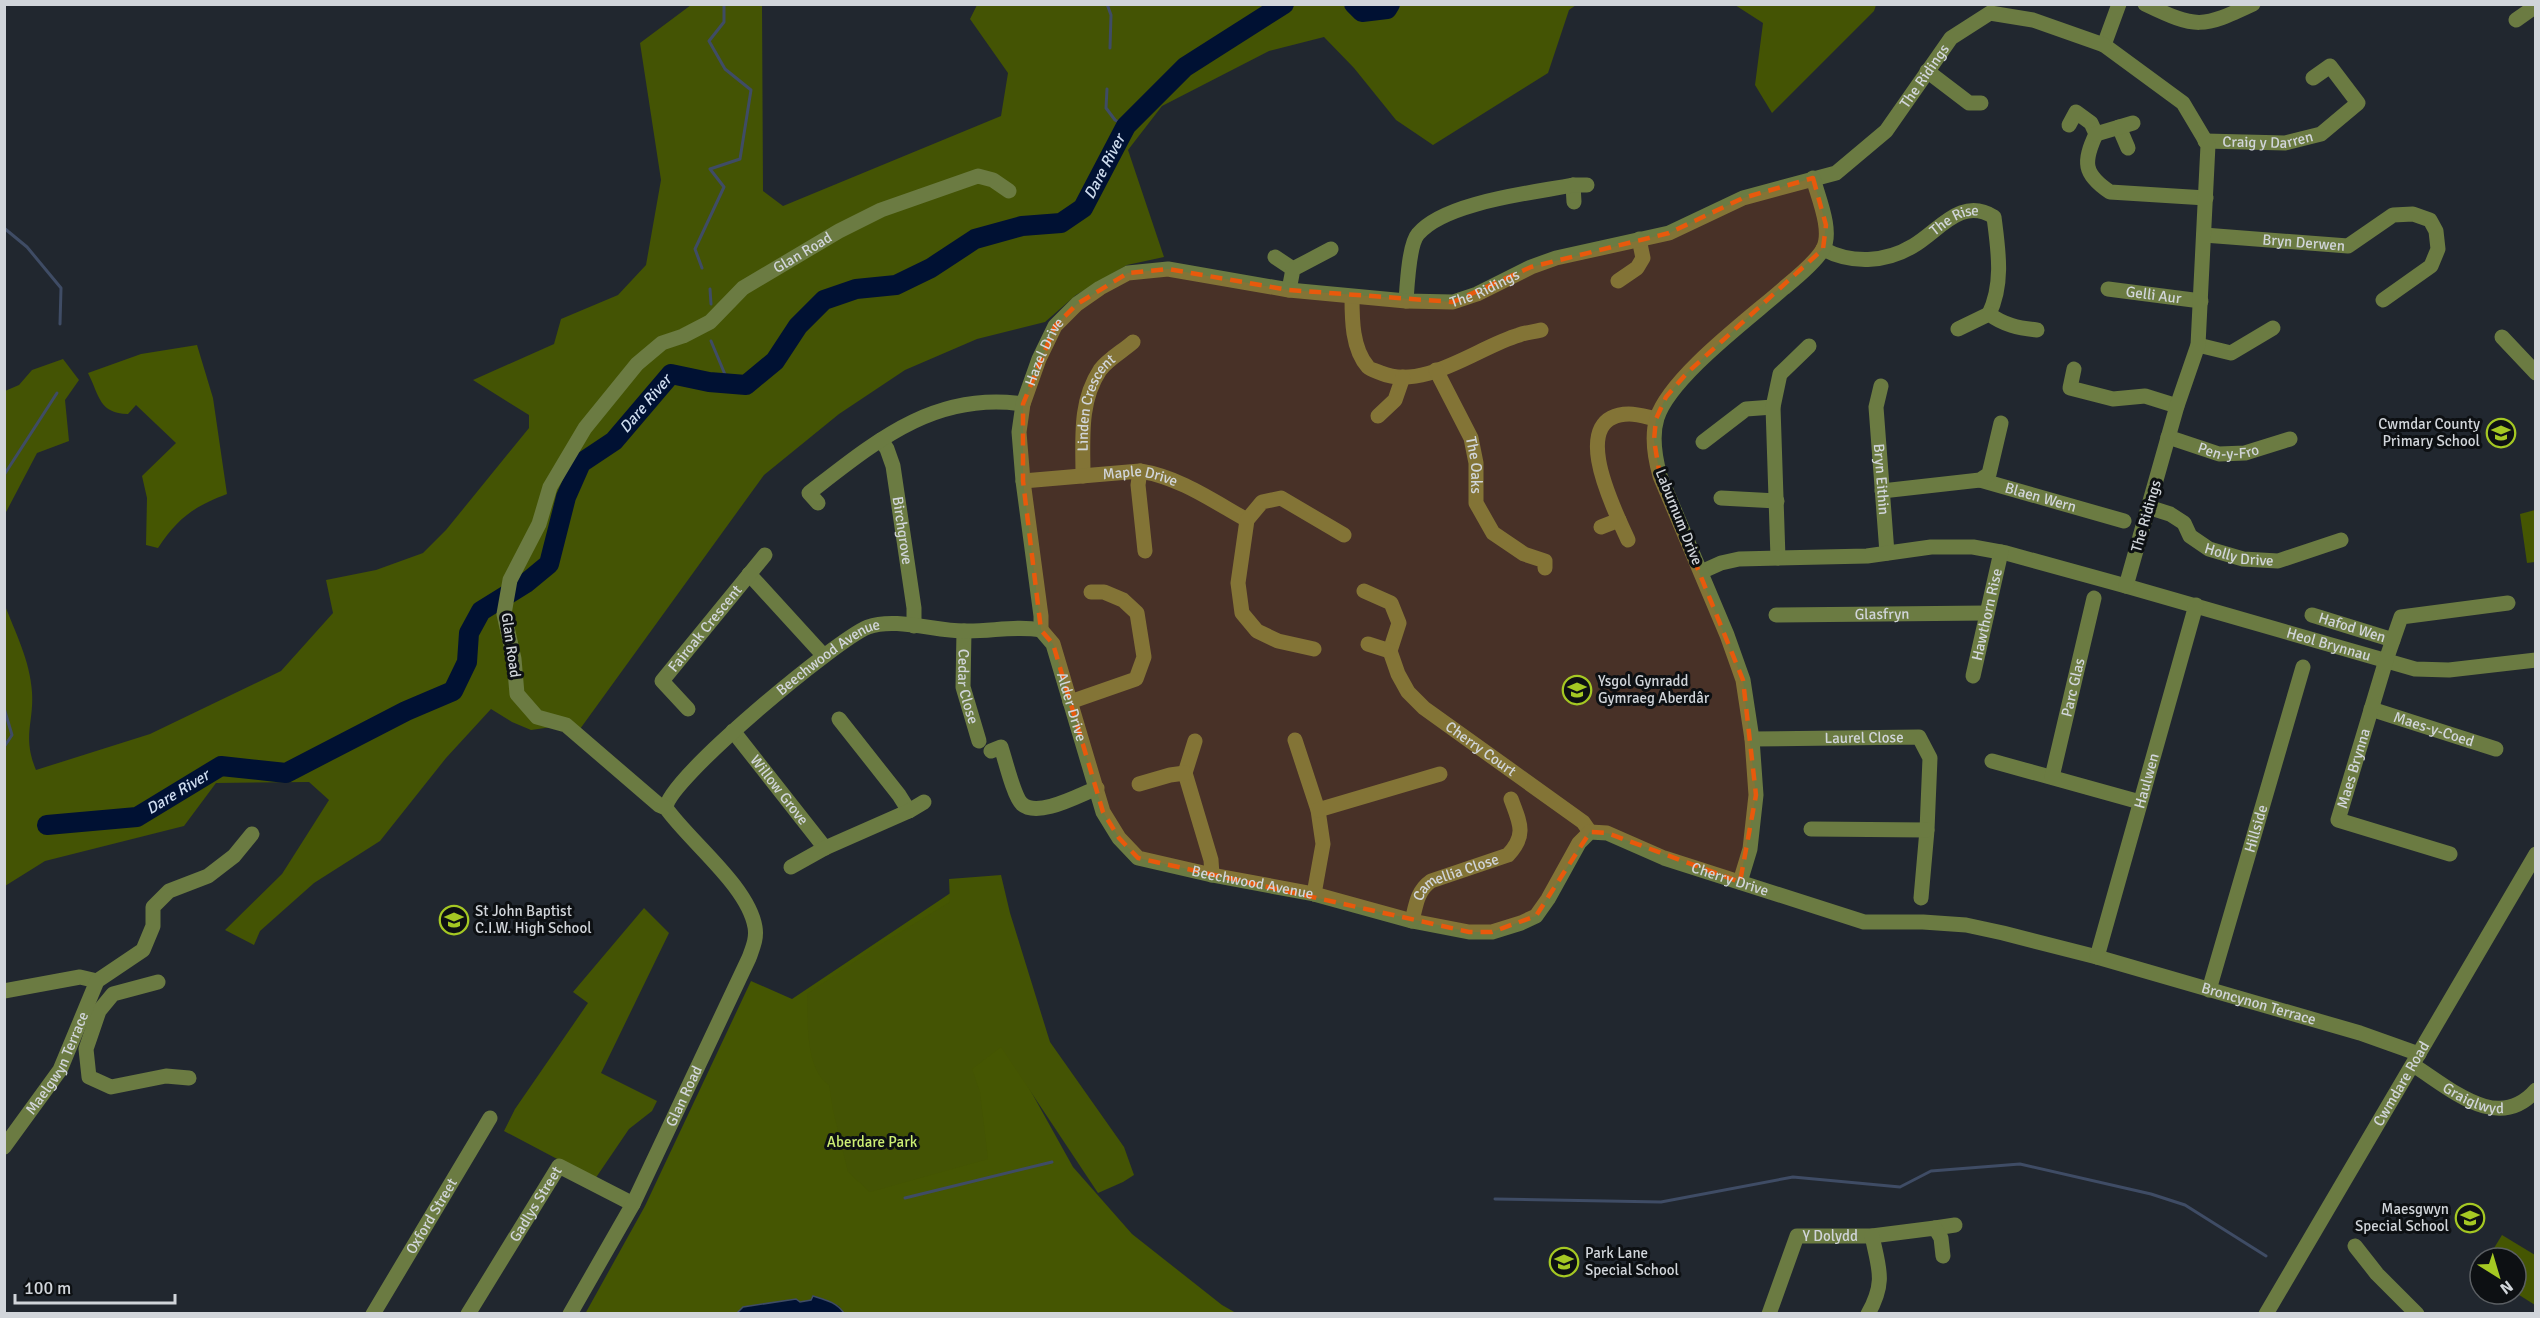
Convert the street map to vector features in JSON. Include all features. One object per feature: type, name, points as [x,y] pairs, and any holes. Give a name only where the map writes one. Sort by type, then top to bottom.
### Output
[{"type":"street","points":[[2104,45],[2119,4]]},
{"type":"street","points":[[2145,4],[2186,22],[2202,23],[2216,22],[2253,4]]},
{"type":"street","points":[[2516,20],[2535,6]]},
{"type":"street","name":"The Ridings","points":[[1289,290],[1406,302],[1453,302],[1477,294],[1530,267],[1556,258],[1669,233],[1743,198],[1836,173],[1886,131],[1951,38],[1991,9],[2033,20],[2104,45],[2183,103],[2208,146],[2198,345],[2177,406],[2126,586]]},
{"type":"street","name":"Craig y Darren","points":[[2205,141],[2285,143],[2321,134],[2358,104],[2330,66],[2313,78]]},
{"type":"street","points":[[1927,71],[1969,103],[1981,103]]},
{"type":"street","points":[[2075,113],[2091,123],[2096,134],[2086,160],[2090,174],[2097,183],[2110,192],[2206,198]]},
{"type":"street","points":[[2096,134],[2126,125],[2128,148]]},
{"type":"street","name":"Glan Road","points":[[570,1314],[633,1204],[749,958],[755,939],[754,926],[744,901],[666,808],[659,805],[566,725],[537,717],[517,693],[514,659],[504,614],[510,580],[539,524],[550,487],[585,428],[637,364],[662,343],[683,336],[710,322],[743,288],[839,231],[881,210],[978,176],[993,180],[1009,191]]},
{"type":"street","points":[[1813,178],[1826,225],[1823,249]]},
{"type":"street","points":[[1406,302],[1409,267],[1416,235],[1440,216],[1490,201],[1580,185],[1574,202]]},
{"type":"street","name":"The Rise","points":[[1823,249],[1837,256],[1855,259],[1886,258],[1913,246],[1942,223],[1964,211],[1984,210],[1994,217],[2000,269],[1994,303],[1989,314]]},
{"type":"street","name":"Bryn Derwen","points":[[2204,235],[2348,246],[2393,215],[2413,214],[2430,220],[2436,231],[2438,249],[2431,266],[2383,300]]},
{"type":"street","points":[[1618,281],[1637,268],[1643,258],[1639,240]]},
{"type":"street","points":[[1293,269],[1331,249]]},
{"type":"street","name":"Laburnum Drive","points":[[1740,882],[1750,849],[1756,795],[1752,739],[1743,680],[1660,476],[1655,458],[1656,419],[1666,398],[1687,373],[1798,276],[1823,249]]},
{"type":"street","points":[[1275,257],[1293,269]]},
{"type":"street","name":"Hazel Drive","points":[[1041,630],[1019,432],[1023,404],[1039,359],[1055,326],[1077,304],[1128,273],[1168,269],[1289,290]]},
{"type":"street","points":[[1289,290],[1293,269]]},
{"type":"street","name":"Gelli Aur","points":[[2108,289],[2201,302]]},
{"type":"street","points":[[1352,297],[1352,326],[1369,368],[1389,376],[1410,378],[1437,370],[1518,334],[1541,330]]},
{"type":"street","points":[[1958,329],[1989,314],[2008,325],[2037,330]]},
{"type":"street","points":[[2198,345],[2231,353],[2273,328]]},
{"type":"street","points":[[2502,337],[2535,373]]},
{"type":"street","name":"Linden Crescent","points":[[1083,476],[1083,417],[1089,392],[1101,368],[1133,342]]},
{"type":"street","points":[[1778,558],[1773,406],[1780,374],[1809,346]]},
{"type":"street","points":[[2074,369],[2070,388],[2113,399],[2145,396],[2177,406]]},
{"type":"street","name":"The Oaks","points":[[1437,370],[1471,438],[1476,463],[1476,503],[1493,533],[1524,554],[1545,561],[1545,568]]},
{"type":"street","points":[[1378,416],[1395,400],[1403,377]]},
{"type":"street","name":"Bryn Eithin","points":[[1881,386],[1882,490],[1887,552]]},
{"type":"street","points":[[818,503],[810,493],[881,440],[918,417],[982,403],[1023,404]]},
{"type":"street","points":[[1702,442],[1746,409],[1773,406]]},
{"type":"street","points":[[1628,540],[1596,456],[1598,436],[1608,422],[1616,417],[1628,414],[1656,419]]},
{"type":"street","name":"Blaen Wern","points":[[1980,480],[1989,474],[2001,423]]},
{"type":"street","name":"Pen-y-Fro","points":[[2168,437],[2219,454],[2245,453],[2290,439]]},
{"type":"street","name":"Birchgrove","points":[[881,440],[887,448],[893,466],[914,608],[914,626]]},
{"type":"street","points":[[1140,471],[1138,485],[1145,551]]},
{"type":"street","name":"Maple Drive","points":[[1023,481],[1140,471],[1176,481],[1247,519]]},
{"type":"street","name":"Blaen Wern","points":[[1882,490],[1980,480],[2103,508],[2124,521]]},
{"type":"street","points":[[1314,649],[1278,642],[1257,631],[1242,613],[1238,583],[1247,519],[1262,502],[1281,498],[1344,535]]},
{"type":"street","points":[[1720,498],[1777,501]]},
{"type":"street","name":"Holly Drive","points":[[2148,507],[2170,514],[2184,523],[2190,536],[2209,549],[2243,559],[2278,561],[2304,555],[2341,540]]},
{"type":"street","points":[[1601,527],[1619,520]]},
{"type":"street","name":"Heol Brynnau","points":[[1701,572],[1721,562],[1739,559],[1867,556],[1931,547],[1973,547],[2001,552],[2196,605],[2415,669],[2450,670],[2535,660]]},
{"type":"street","name":"Hawthorn Rise","points":[[1973,676],[2001,552]]},
{"type":"street","name":"Fairoak Crescent","points":[[688,709],[662,681],[765,555]]},
{"type":"street","name":"Fairoak Crescent","points":[[749,574],[825,656]]},
{"type":"street","points":[[1364,591],[1391,603],[1399,622],[1390,651],[1368,644]]},
{"type":"street","points":[[1070,702],[1136,679],[1144,657],[1137,613],[1124,600],[1104,592],[1091,592]]},
{"type":"street","name":"Parc Glas","points":[[2052,777],[2094,598]]},
{"type":"street","points":[[2371,709],[2401,617],[2508,603]]},
{"type":"street","name":"Haulwen","points":[[2097,957],[2196,605]]},
{"type":"street","name":"Glasfryn","points":[[1776,615],[1987,613]]},
{"type":"street","name":"Hafod Wen","points":[[2312,615],[2393,640]]},
{"type":"street","name":"Beechwood Avenue","points":[[666,808],[672,793],[733,731],[825,656],[868,627],[885,624],[964,631],[1023,627],[1041,630]]},
{"type":"street","name":"Alder Drive","points":[[1041,630],[1053,644],[1097,788]]},
{"type":"street","name":"Cedar Close","points":[[964,631],[963,687],[985,746],[1001,747],[1020,803],[1031,809],[1056,806],[1097,788]]},
{"type":"street","name":"Cherry Court","points":[[1390,651],[1398,674],[1408,692],[1424,708],[1583,822],[1590,832]]},
{"type":"street","name":"Hillside","points":[[2209,990],[2303,667]]},
{"type":"street","name":"Maes-y-Coed","points":[[2371,709],[2496,749]]},
{"type":"street","name":"Maes Brynna","points":[[2371,709],[2338,820],[2450,854]]},
{"type":"street","points":[[839,719],[909,811]]},
{"type":"street","name":"Willow Grove","points":[[733,731],[825,848]]},
{"type":"street","name":"Laurel Close","points":[[1752,739],[1919,737],[1929,758],[1927,830],[1921,898]]},
{"type":"street","points":[[1296,740],[1318,810],[1323,844],[1314,894]]},
{"type":"street","points":[[1196,741],[1185,773],[1211,860],[1212,875]]},
{"type":"street","points":[[1992,761],[2140,802]]},
{"type":"street","points":[[1139,784],[1185,773]]},
{"type":"street","points":[[1318,810],[1422,773],[1440,774]]},
{"type":"street","name":"Beechwood Avenue","points":[[1097,788],[1103,812],[1119,838],[1138,858],[1212,875],[1314,894],[1412,921]]},
{"type":"street","points":[[791,867],[825,848],[909,811],[924,802]]},
{"type":"street","name":"Camellia Close","points":[[1412,921],[1419,891],[1431,881],[1508,855],[1517,846],[1521,836],[1518,806]]},
{"type":"street","points":[[1811,830],[1927,830]]},
{"type":"street","points":[[1412,921],[1469,932],[1492,932],[1521,923],[1536,915],[1548,899],[1579,843],[1590,832]]},
{"type":"street","name":"Cherry Drive","points":[[1590,832],[1607,833],[1664,858],[1864,922],[1966,925],[2097,957]]},
{"type":"street","points":[[4,991],[80,977],[100,977],[143,950],[153,926],[153,907],[170,891],[208,876],[234,856],[252,834]]},
{"type":"street","name":"Cwmdare Road","points":[[2266,1314],[2535,856]]},
{"type":"street","name":"Broncynon Terrace","points":[[2097,957],[2360,1033],[2416,1060]]},
{"type":"street","name":"Maelgwyn Terrace","points":[[4,1147],[60,1070],[100,977]]},
{"type":"street","points":[[158,982],[113,994],[99,1011],[87,1049],[89,1077],[111,1087],[166,1076],[189,1078]]},
{"type":"street","points":[[72,1043],[88,1043]]},
{"type":"street","name":"Graiglwyd","points":[[2416,1060],[2479,1105],[2492,1110],[2517,1106],[2535,1090]]},
{"type":"street","name":"Oxford Street","points":[[373,1314],[490,1118]]},
{"type":"street","name":"Gadlys Street","points":[[468,1314],[559,1166],[633,1204]]},
{"type":"street","name":"Y Dolydd","points":[[1769,1314],[1797,1236],[1872,1236],[1955,1225]]},
{"type":"street","points":[[1935,1228],[1941,1238],[1943,1256]]},
{"type":"street","name":"Y Dolydd","points":[[1868,1314],[1879,1294],[1881,1277],[1872,1236]]},
{"type":"street","points":[[2355,1246],[2377,1274],[2416,1314]]},
{"type":"highlighted area","points":[[1813,178],[1826,225],[1823,249],[1687,373],[1666,397],[1656,419],[1654,440],[1660,476],[1743,680],[1756,795],[1740,882],[1607,833],[1590,832],[1536,916],[1492,932],[1469,932],[1138,858],[1119,838],[1103,812],[1053,644],[1041,630],[1023,481],[1023,404],[1055,326],[1077,304],[1128,273],[1168,269],[1289,290],[1453,302],[1531,267],[1669,233],[1743,198]]},
{"type":"green space","points":[[691,5],[762,5],[763,191],[783,206],[1001,116],[1008,73],[970,19],[977,5],[1576,5],[1569,10],[1548,73],[1433,145],[1396,120],[1354,68],[1324,37],[1269,51],[1162,106],[1128,150],[1164,257],[1127,265],[1076,295],[1045,322],[977,339],[905,370],[839,414],[764,475],[580,729],[552,727],[531,730],[491,709],[446,758],[380,841],[314,883],[260,931],[254,945],[225,930],[282,874],[329,800],[309,782],[216,783],[184,826],[45,861],[5,886],[4,603],[21,646],[31,680],[29,739],[36,770],[150,734],[281,671],[333,613],[326,580],[376,570],[423,553],[446,530],[529,428],[529,415],[473,380],[554,344],[561,319],[618,295],[646,265],[661,180],[640,43]]},
{"type":"green space","points":[[1735,5],[1876,5],[1874,11],[1772,113],[1755,85],[1763,23]]},
{"type":"green space","points":[[197,345],[213,398],[227,494],[187,515],[172,529],[158,548],[146,545],[147,498],[142,476],[176,443],[136,405],[128,414],[111,411],[98,396],[88,373],[141,354]]},
{"type":"green space","points":[[63,359],[79,380],[65,400],[69,441],[37,453],[5,514],[5,391],[19,385],[32,370]]},
{"type":"green space","points":[[2535,510],[2535,562],[2527,563],[2520,514]]},
{"type":"green space","points":[[1001,875],[1010,913],[1050,1042],[1124,1147],[1134,1175],[1098,1193],[1001,1047],[972,1069],[980,1092],[988,1159],[870,1192],[848,1172],[829,1085],[821,1078],[816,1068],[809,1044],[807,994],[878,946],[950,902],[949,879]]},
{"type":"green space","name":"Aberdare Park","points":[[952,892],[1019,1070],[1073,1167],[1132,1234],[1222,1305],[1236,1313],[844,1314],[839,1306],[811,1300],[799,1302],[796,1299],[743,1307],[737,1313],[585,1314],[645,1206],[751,981],[792,999]]},
{"type":"green space","points":[[644,908],[669,933],[601,1073],[657,1101],[652,1111],[629,1129],[595,1179],[504,1131],[515,1109],[588,1003],[573,992]]},
{"type":"green space","points":[[2502,1235],[2520,1246],[2495,1246]]},
{"type":"green space","points":[[2528,1251],[2535,1255],[2535,1305],[2528,1301]]},
{"type":"water","points":[[813,1296],[834,1304],[844,1313],[737,1313],[743,1307],[796,1299],[800,1302],[811,1300]]},
{"type":"waterway","points":[[702,268],[695,249],[724,187],[710,169],[740,159],[751,90],[725,69],[709,41],[724,22],[724,4]]},
{"type":"waterway","points":[[1107,4],[1111,15],[1110,48]]},
{"type":"waterway","name":"Dare River","points":[[47,825],[137,817],[221,766],[286,773],[406,711],[453,691],[467,662],[469,633],[481,611],[526,583],[549,564],[566,497],[581,463],[614,441],[671,374],[709,382],[746,385],[775,361],[798,326],[824,300],[856,289],[896,285],[931,268],[975,239],[1022,226],[1061,223],[1083,208],[1126,126],[1185,67],[1284,4]]},
{"type":"waterway","name":"Dare River","points":[[1354,4],[1362,12],[1387,9],[1390,4]]},
{"type":"waterway","points":[[1107,89],[1106,108],[1115,120],[1126,126]]},
{"type":"waterway","points":[[4,228],[27,247],[61,288],[60,324]]},
{"type":"waterway","points":[[710,289],[711,304]]},
{"type":"waterway","points":[[711,341],[729,384]]},
{"type":"waterway","points":[[4,475],[57,393]]},
{"type":"waterway","points":[[4,708],[12,735],[4,747]]},
{"type":"waterway","points":[[905,1198],[1052,1162]]},
{"type":"waterway","points":[[1495,1199],[1661,1202],[1793,1177],[1900,1187],[1931,1171],[2020,1164],[2151,1194],[2185,1205],[2266,1256]]},
{"type":"place","name":"Cwmdar County Primary School","points":[[2501,433]]},
{"type":"place","name":"Ysgol Gynradd Gymraeg Aberdâr","points":[[1577,690]]},
{"type":"place","name":"St John Baptist C.I.W. High School","points":[[454,920]]},
{"type":"place","name":"Maesgwyn Special School","points":[[2470,1218]]},
{"type":"place","name":"Park Lane Special School","points":[[1564,1262]]}]
